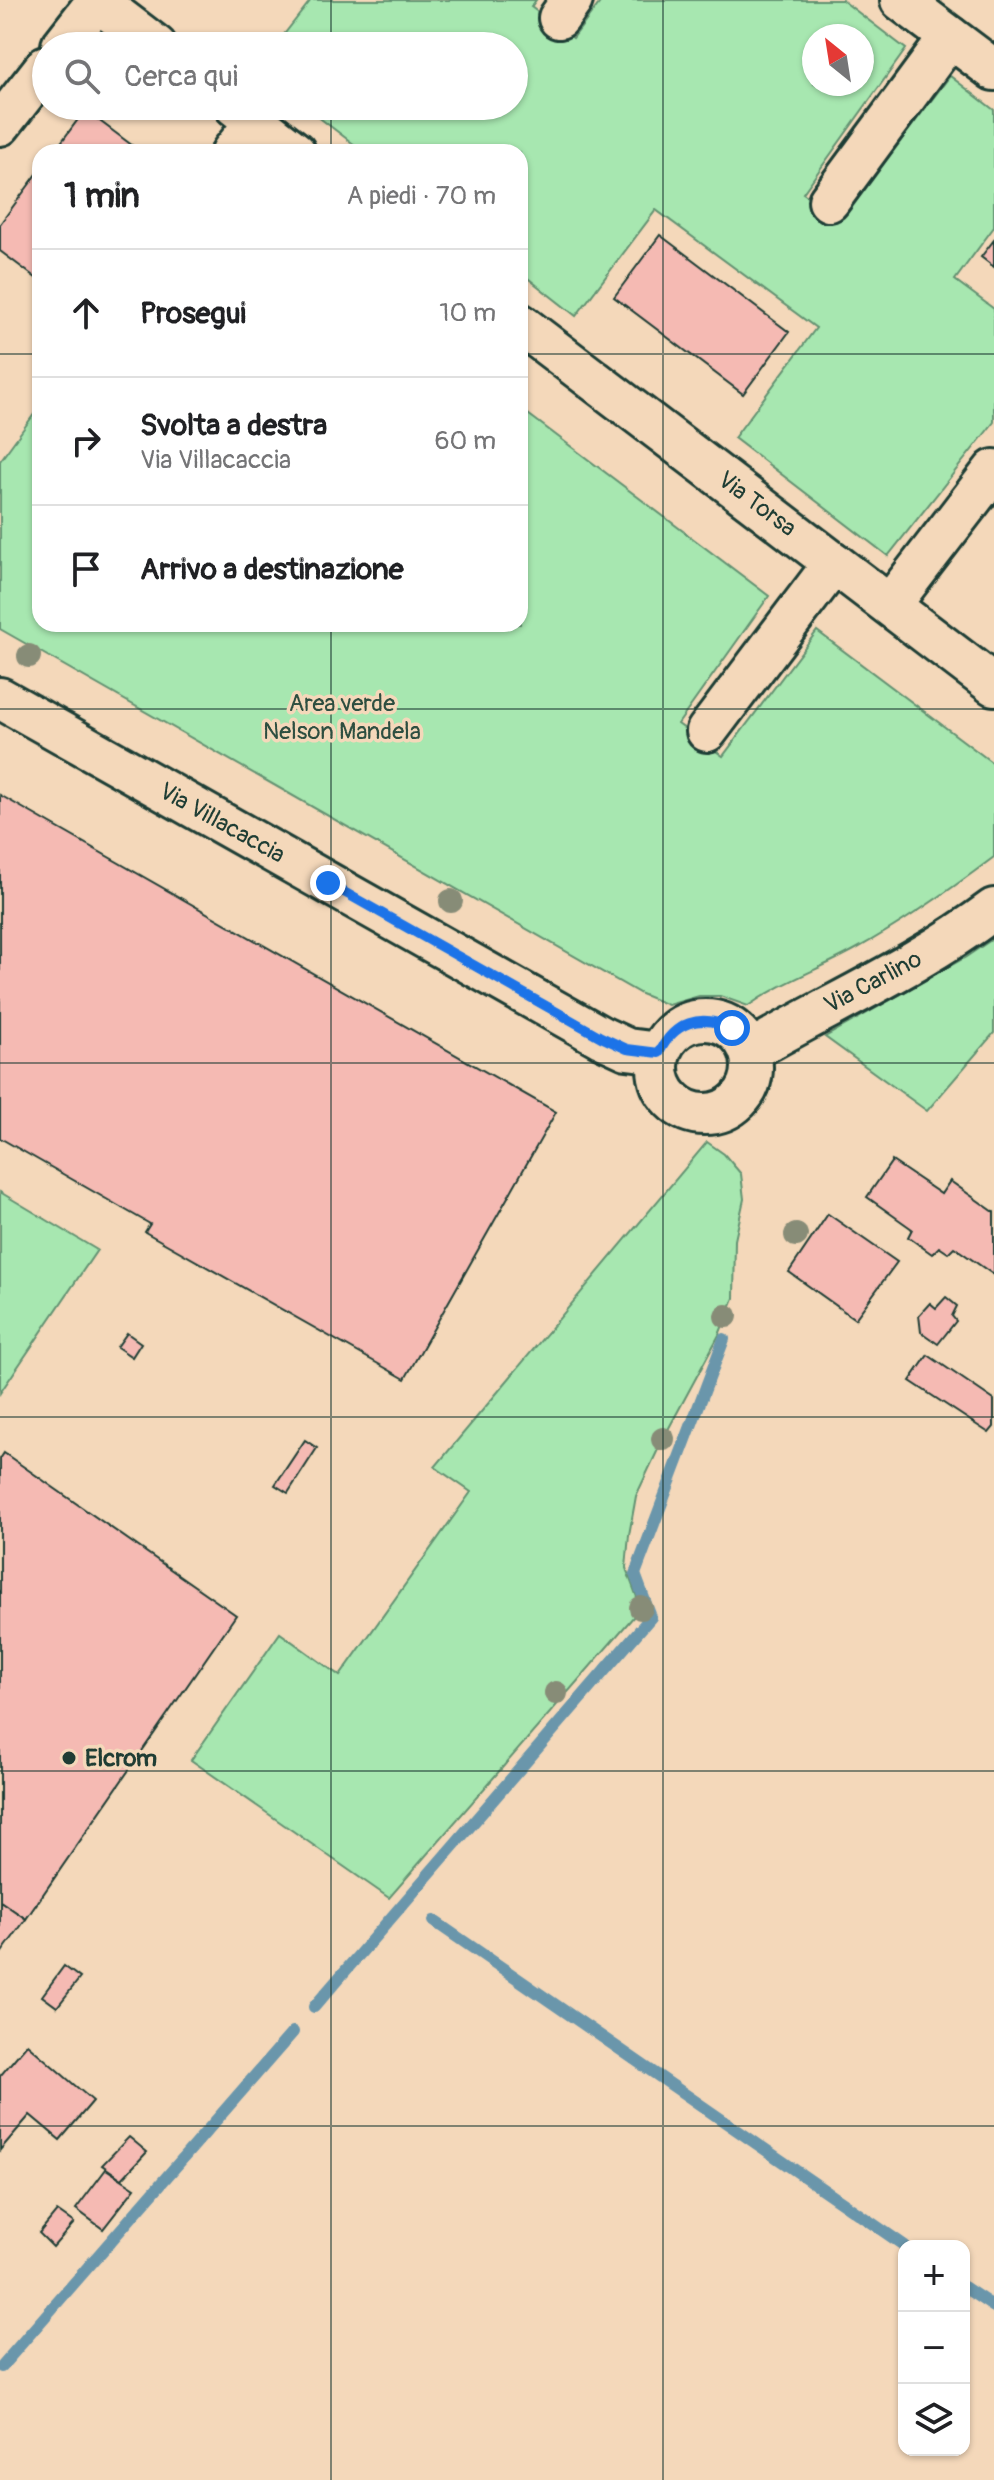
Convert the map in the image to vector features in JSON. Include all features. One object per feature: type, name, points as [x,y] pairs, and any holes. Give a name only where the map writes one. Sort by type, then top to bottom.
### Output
[{"type":"street","points":[[73,32],[97,0],[138,32]]},
{"type":"street","points":[[901,0],[994,70]]},
{"type":"street","points":[[829,201],[950,37]]},
{"type":"street","points":[[0,125],[32,84]]},
{"type":"street","points":[[241,127],[278,144]]},
{"type":"street","name":"Via Torsa","points":[[528,334],[994,685]]},
{"type":"street","points":[[890,605],[994,470]]},
{"type":"street","points":[[707,731],[834,563]]},
{"type":"street","name":"Via Villacaccia","points":[[0,698],[601,1037],[627,1049],[659,1053]]},
{"type":"street","name":"Via Carlino","points":[[750,1051],[914,962],[994,909]]},
{"type":"street","points":[[703,1019],[718,1021],[743,1038],[750,1051],[752,1065],[745,1091],[736,1102],[711,1114],[697,1114],[681,1108],[660,1085],[657,1069],[659,1053],[675,1029],[689,1022],[703,1019]]},
{"type":"green space","points":[[311,0],[536,0],[531,7],[573,38],[602,0],[842,0],[873,24],[802,24],[802,96],[872,96],[803,193],[841,219],[950,76],[994,110],[994,227],[955,280],[994,309],[994,422],[888,556],[734,438],[816,328],[656,210],[576,316],[528,278],[528,144],[354,144],[322,120],[528,120],[528,32],[286,32]]},
{"type":"green space","points":[[874,24],[906,49],[874,94]]},
{"type":"green space","name":"Area verde Nelson Mandela","points":[[528,414],[769,596],[678,724],[723,756],[817,631],[994,764],[994,857],[892,928],[748,1006],[720,996],[699,996],[668,1005],[641,994],[0,629],[0,461],[32,417],[32,632],[528,632]]},
{"type":"green space","points":[[994,938],[994,1033],[927,1111],[825,1037],[966,957]]},
{"type":"green space","points":[[707,1142],[724,1154],[741,1174],[744,1199],[735,1240],[734,1298],[719,1335],[636,1496],[626,1568],[641,1608],[389,1898],[191,1760],[280,1633],[340,1676],[471,1492],[435,1467]]},
{"type":"green space","points":[[0,1192],[97,1250],[0,1393]]},
{"type":"building","points":[[78,120],[98,120],[130,144],[60,144]]},
{"type":"building","points":[[32,181],[32,275],[0,251],[0,224]]},
{"type":"building","points":[[660,235],[789,332],[743,394],[614,297]]},
{"type":"building","points":[[994,240],[994,267],[981,257]]},
{"type":"building","points":[[0,795],[556,1112],[405,1379],[145,1232],[150,1224],[0,1138]]},
{"type":"building","points":[[892,1161],[941,1194],[950,1181],[994,1212],[994,1275],[954,1247],[948,1253],[939,1247],[932,1254],[908,1237],[912,1229],[867,1197]]},
{"type":"building","points":[[828,1214],[897,1262],[855,1319],[789,1272]]},
{"type":"building","points":[[946,1297],[957,1306],[952,1316],[956,1321],[938,1344],[921,1332],[919,1315],[930,1303],[936,1308]]},
{"type":"building","points":[[127,1333],[141,1343],[132,1357],[117,1347]]},
{"type":"building","points":[[928,1355],[994,1400],[994,1427],[989,1433],[910,1381]]},
{"type":"building","points":[[305,1440],[317,1448],[288,1493],[275,1485]]},
{"type":"building","name":"Elcrom","points":[[4,1453],[236,1615],[26,1919],[0,1901],[0,1459]]},
{"type":"building","points":[[0,1901],[26,1919],[0,1955]]},
{"type":"building","points":[[64,1966],[80,1978],[57,2007],[42,1996]]},
{"type":"building","points":[[27,2044],[93,2101],[60,2140],[30,2115],[0,2150],[0,2076]]},
{"type":"building","points":[[129,2137],[147,2152],[122,2179],[102,2165]]},
{"type":"building","points":[[106,2169],[135,2188],[103,2229],[76,2209]]},
{"type":"building","points":[[57,2211],[74,2223],[53,2247],[39,2233]]},
{"type":"waterway","points":[[314,2007],[651,1617],[635,1574],[724,1339]]},
{"type":"waterway","points":[[434,1921],[898,2241]]},
{"type":"waterway","points":[[1,2367],[293,2032]]},
{"type":"waterway","points":[[970,2291],[994,2307]]},
{"type":"place","name":"Elcrom","points":[[69,1758]]},
{"type":"route","points":[[328,883],[627,1049],[659,1053],[675,1029],[703,1019],[718,1021],[732,1028]]}]
